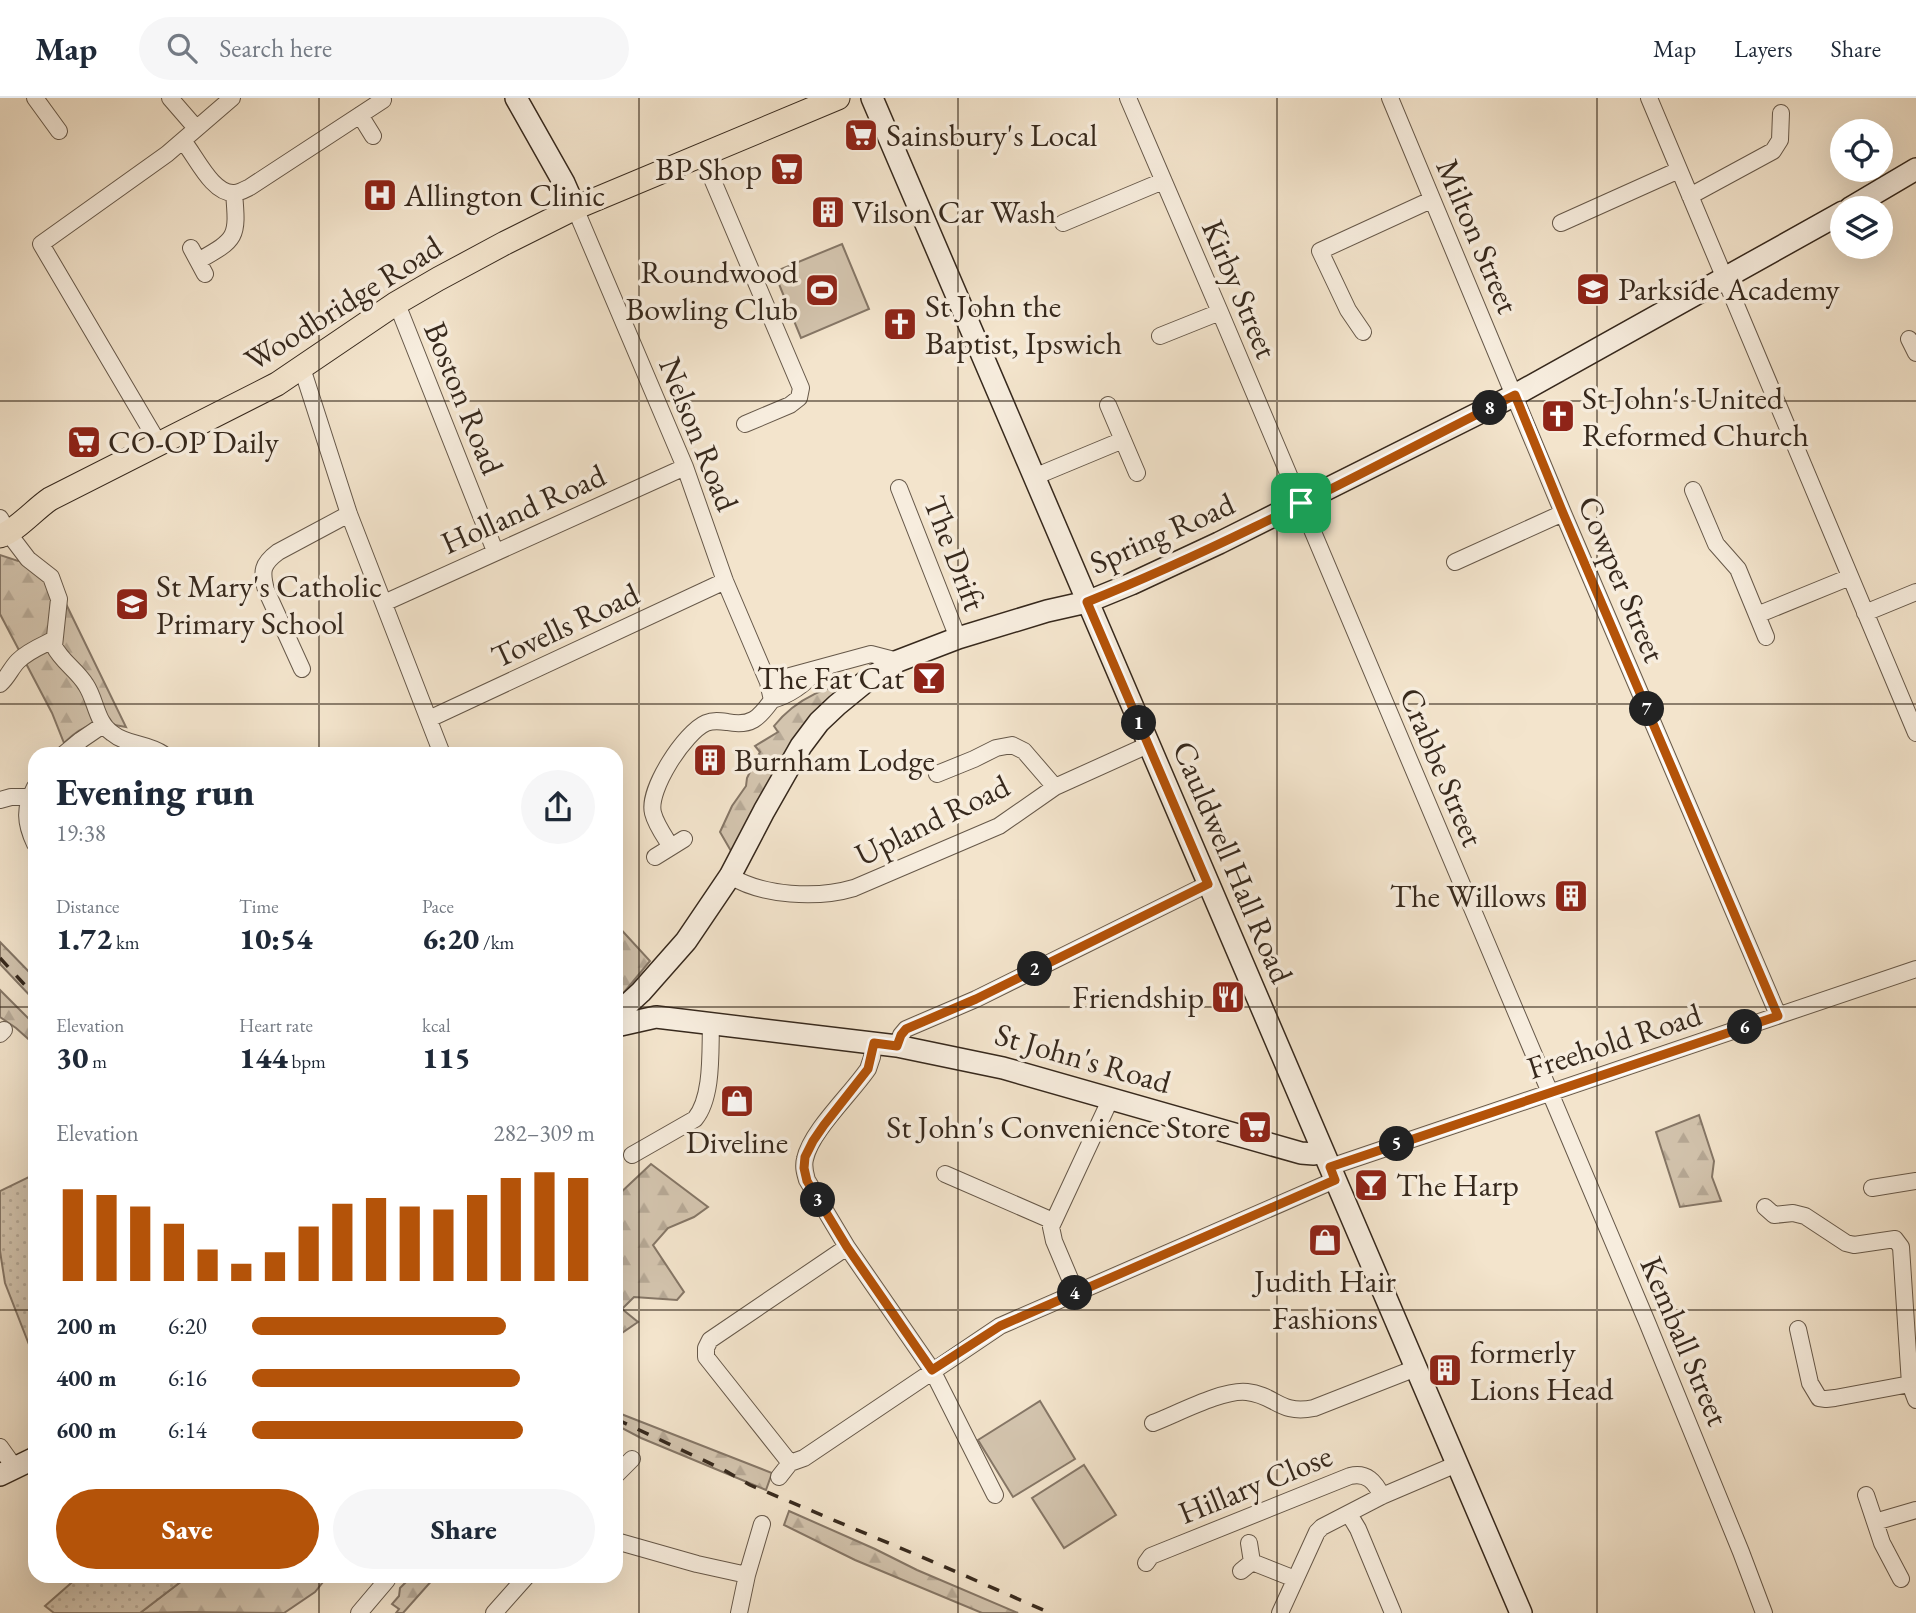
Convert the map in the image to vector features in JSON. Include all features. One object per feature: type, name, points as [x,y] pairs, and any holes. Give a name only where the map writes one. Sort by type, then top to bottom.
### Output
[{"type":"main road","name":"Woodbridge Road","points":[[3,529],[50,499],[257,394],[302,368],[395,304],[470,261],[575,208],[838,98]]},
{"type":"street","points":[[35,98],[59,131]]},
{"type":"street","points":[[170,98],[197,128]]},
{"type":"street","points":[[159,444],[41,244],[167,154],[232,98]]},
{"type":"street","points":[[516,98],[564,183],[575,208]]},
{"type":"street","name":"Cauldwell Hall Road","points":[[872,98],[1521,1613]]},
{"type":"street","name":"Kirby Street","points":[[1128,98],[1301,503]]},
{"type":"street","name":"Milton Street","points":[[1390,98],[1515,395]]},
{"type":"street","points":[[1649,98],[1916,733]]},
{"type":"street","points":[[183,141],[214,184],[222,190],[234,193],[250,187],[383,100]]},
{"type":"street","points":[[1690,196],[1773,151],[1780,141],[1782,113]]},
{"type":"street","points":[[360,115],[373,136]]},
{"type":"street","points":[[702,155],[801,388],[799,398],[795,402],[744,424]]},
{"type":"street","points":[[1870,196],[1916,169]]},
{"type":"street","points":[[1561,223],[1679,170]]},
{"type":"street","points":[[1063,223],[1163,181]]},
{"type":"street","points":[[198,261],[225,246],[233,237],[236,230],[234,193]]},
{"type":"street","points":[[1363,332],[1348,310],[1320,250],[1431,200]]},
{"type":"street","name":"Nelson Road","points":[[575,208],[685,467],[725,581],[768,682],[772,700]]},
{"type":"street","name":"Spring Road","points":[[623,1009],[686,942],[730,876],[801,746],[819,722],[870,678],[898,661],[958,638],[1087,602],[1144,578],[1301,503],[1515,395],[1830,219]]},
{"type":"street","name":"Boston Road","points":[[395,304],[495,551]]},
{"type":"street","points":[[1160,336],[1220,312]]},
{"type":"street","points":[[302,368],[349,514],[439,747]]},
{"type":"street","name":"Cowper Street","points":[[1515,395],[1778,1016]]},
{"type":"street","points":[[1108,405],[1137,473]]},
{"type":"street","points":[[1034,477],[1123,440]]},
{"type":"street","name":"Holland Road","points":[[384,603],[685,467]]},
{"type":"street","name":"The Drift","points":[[899,488],[958,638]]},
{"type":"street","points":[[1693,490],[1716,544],[1738,569],[1766,637]]},
{"type":"street","name":"Crabbe Street","points":[[1301,503],[1550,1092]]},
{"type":"street","points":[[1455,562],[1563,513]]},
{"type":"street","points":[[302,669],[266,590],[263,579],[267,560],[349,514]]},
{"type":"street","points":[[3,529],[34,565],[51,577],[59,599],[53,640],[57,653],[88,687],[103,726],[119,738],[151,747]]},
{"type":"street","points":[[1757,615],[1850,577]]},
{"type":"street","name":"Tovells Road","points":[[429,719],[725,581]]},
{"type":"street","points":[[1866,613],[1916,592]]},
{"type":"street","points":[[0,684],[7,679],[18,661],[30,651],[53,640]]},
{"type":"street","points":[[294,653],[310,645]]},
{"type":"street","points":[[768,682],[870,654],[898,661]]},
{"type":"street","points":[[655,857],[678,843],[655,820],[652,802],[659,781],[686,737],[710,721],[736,724],[754,721],[772,700],[785,696],[809,680],[817,670]]},
{"type":"street","points":[[72,747],[103,726]]},
{"type":"street","points":[[937,774],[996,748],[1012,745],[1024,751],[1055,787]]},
{"type":"street","name":"Upland Road","points":[[730,876],[744,884],[811,895],[830,894],[866,885],[999,826],[1055,787],[1148,745]]},
{"type":"street","points":[[0,800],[28,793]]},
{"type":"street","points":[[897,1046],[906,1029],[976,999],[1208,884]]},
{"type":"street","name":"Freehold Road","points":[[790,1463],[804,1458],[1000,1326],[1076,1293],[1329,1166],[1916,969]]},
{"type":"street","points":[[641,992],[649,1013],[656,1017]]},
{"type":"street","name":"St John's Road","points":[[623,1024],[656,1017],[897,1046],[988,1064],[1301,1153],[1314,1154],[1329,1166]]},
{"type":"street","points":[[632,1155],[695,1119],[701,1112],[706,1096],[711,1024]]},
{"type":"street","points":[[874,1043],[868,1069],[824,1125],[805,1157],[807,1181],[847,1247],[932,1370],[996,1495]]},
{"type":"street","name":"Kemball Street","points":[[1550,1092],[1712,1480],[1764,1613]]},
{"type":"street","points":[[1076,1293],[1051,1233],[1053,1221],[1111,1098]]},
{"type":"street","points":[[945,1174],[1053,1221]]},
{"type":"street","points":[[1872,1188],[1916,1181]]},
{"type":"street","points":[[1765,1207],[1774,1215],[1776,1221],[1794,1213],[1805,1216],[1854,1245],[1895,1239],[1901,1247],[1913,1392],[1819,1398],[1810,1383],[1798,1329]]},
{"type":"street","points":[[779,1477],[790,1463],[706,1357],[706,1348],[710,1340],[847,1247]]},
{"type":"street","points":[[1153,1423],[1234,1392],[1251,1392],[1288,1409],[1305,1410],[1416,1368]]},
{"type":"street","points":[[0,1447],[7,1471],[28,1461]]},
{"type":"street","points":[[623,1468],[632,1459]]},
{"type":"street","points":[[1280,1613],[1317,1532],[1326,1524],[1382,1496],[1457,1464]]},
{"type":"street","name":"Hillary Close","points":[[1146,1563],[1151,1556],[1356,1474],[1369,1478],[1382,1496]]},
{"type":"street","points":[[1866,1495],[1882,1543],[1900,1579]]},
{"type":"street","points":[[1875,1522],[1916,1510]]},
{"type":"street","points":[[1349,1514],[1358,1529],[1393,1613]]},
{"type":"street","points":[[739,1613],[762,1524]]},
{"type":"street","points":[[623,1543],[747,1575]]},
{"type":"street","points":[[1249,1543],[1246,1566],[1295,1579]]},
{"type":"street","points":[[359,1613],[384,1583]]},
{"type":"street","points":[[494,1613],[521,1583]]},
{"type":"green space","name":"Roundwood Bowling Club","points":[[842,244],[869,309],[801,338],[774,272]]},
{"type":"green space","points":[[30,553],[48,567],[126,727],[92,725],[78,731],[64,743],[52,713],[0,614],[0,555],[18,561]]},
{"type":"green space","points":[[863,678],[731,851],[720,832],[732,806],[746,786],[747,778],[760,752],[755,746],[778,732],[774,726],[803,700],[826,689]]},
{"type":"green space","points":[[623,932],[650,961],[623,994]]},
{"type":"green space","points":[[0,942],[28,971],[28,994],[0,964]]},
{"type":"green space","points":[[0,990],[28,1018],[28,1039],[16,1028],[0,1017]]},
{"type":"green space","points":[[1699,1115],[1714,1161],[1712,1177],[1721,1201],[1680,1207],[1656,1132]]},
{"type":"green space","points":[[651,1164],[708,1207],[694,1217],[668,1228],[653,1245],[684,1292],[677,1300],[634,1297],[623,1308],[623,1190]]},
{"type":"green space","points":[[28,1177],[28,1342],[5,1283],[0,1251],[0,1191]]},
{"type":"green space","points":[[623,1310],[638,1322],[623,1332]]},
{"type":"green space","points":[[1040,1401],[1075,1459],[1013,1497],[978,1440]]},
{"type":"green space","points":[[623,1415],[772,1473],[766,1490],[623,1429]]},
{"type":"green space","points":[[1084,1465],[1116,1515],[1064,1548],[1032,1498]]},
{"type":"green space","points":[[789,1511],[1018,1613],[982,1613],[855,1560],[784,1525]]},
{"type":"green space","points":[[71,1583],[179,1583],[140,1613],[54,1613],[45,1606]]},
{"type":"green space","points":[[179,1583],[322,1583],[315,1592],[284,1613],[140,1613]]},
{"type":"green space","points":[[405,1583],[430,1583],[403,1613],[396,1613],[399,1609],[392,1604],[399,1596],[400,1588]]},
{"type":"railway","points":[[0,958],[28,988]]},
{"type":"railway","points":[[623,1422],[750,1485],[1050,1613]]},
{"type":"place","name":"Sainsbury's Local","points":[[861,135]]},
{"type":"place","name":"BP Shop","points":[[787,169]]},
{"type":"place","name":"Allington Clinic","points":[[380,195]]},
{"type":"place","name":"Vilson Car Wash","points":[[828,212]]},
{"type":"place","name":"Parkside Academy","points":[[1593,289]]},
{"type":"place","name":"Roundwood Bowling Club","points":[[822,290]]},
{"type":"place","name":"St John the Baptist, Ipswich","points":[[900,324]]},
{"type":"place","name":"St John's United Reformed Church","points":[[1558,416]]},
{"type":"place","name":"CO-OP Daily","points":[[84,442]]},
{"type":"place","name":"St Mary's Catholic Primary School","points":[[132,604]]},
{"type":"place","name":"The Fat Cat","points":[[929,678]]},
{"type":"place","name":"Burnham Lodge","points":[[710,760]]},
{"type":"place","name":"The Willows","points":[[1571,896]]},
{"type":"place","name":"Friendship","points":[[1228,997]]},
{"type":"place","name":"Diveline","points":[[737,1101]]},
{"type":"place","name":"St John's Convenience Store","points":[[1255,1127]]},
{"type":"place","name":"The Harp","points":[[1371,1185]]},
{"type":"place","name":"Judith Hair Fashions","points":[[1325,1240]]},
{"type":"place","name":"formerly Lions Head","points":[[1445,1370]]},
{"type":"route","points":[[1515,395],[1778,1016],[1330,1167],[1335,1180],[1000,1326],[932,1370],[823,1209],[807,1181],[805,1157],[824,1125],[868,1069],[874,1043],[897,1046],[906,1029],[976,999],[1208,884],[1087,602],[1131,584],[1301,503],[1515,395]]}]
